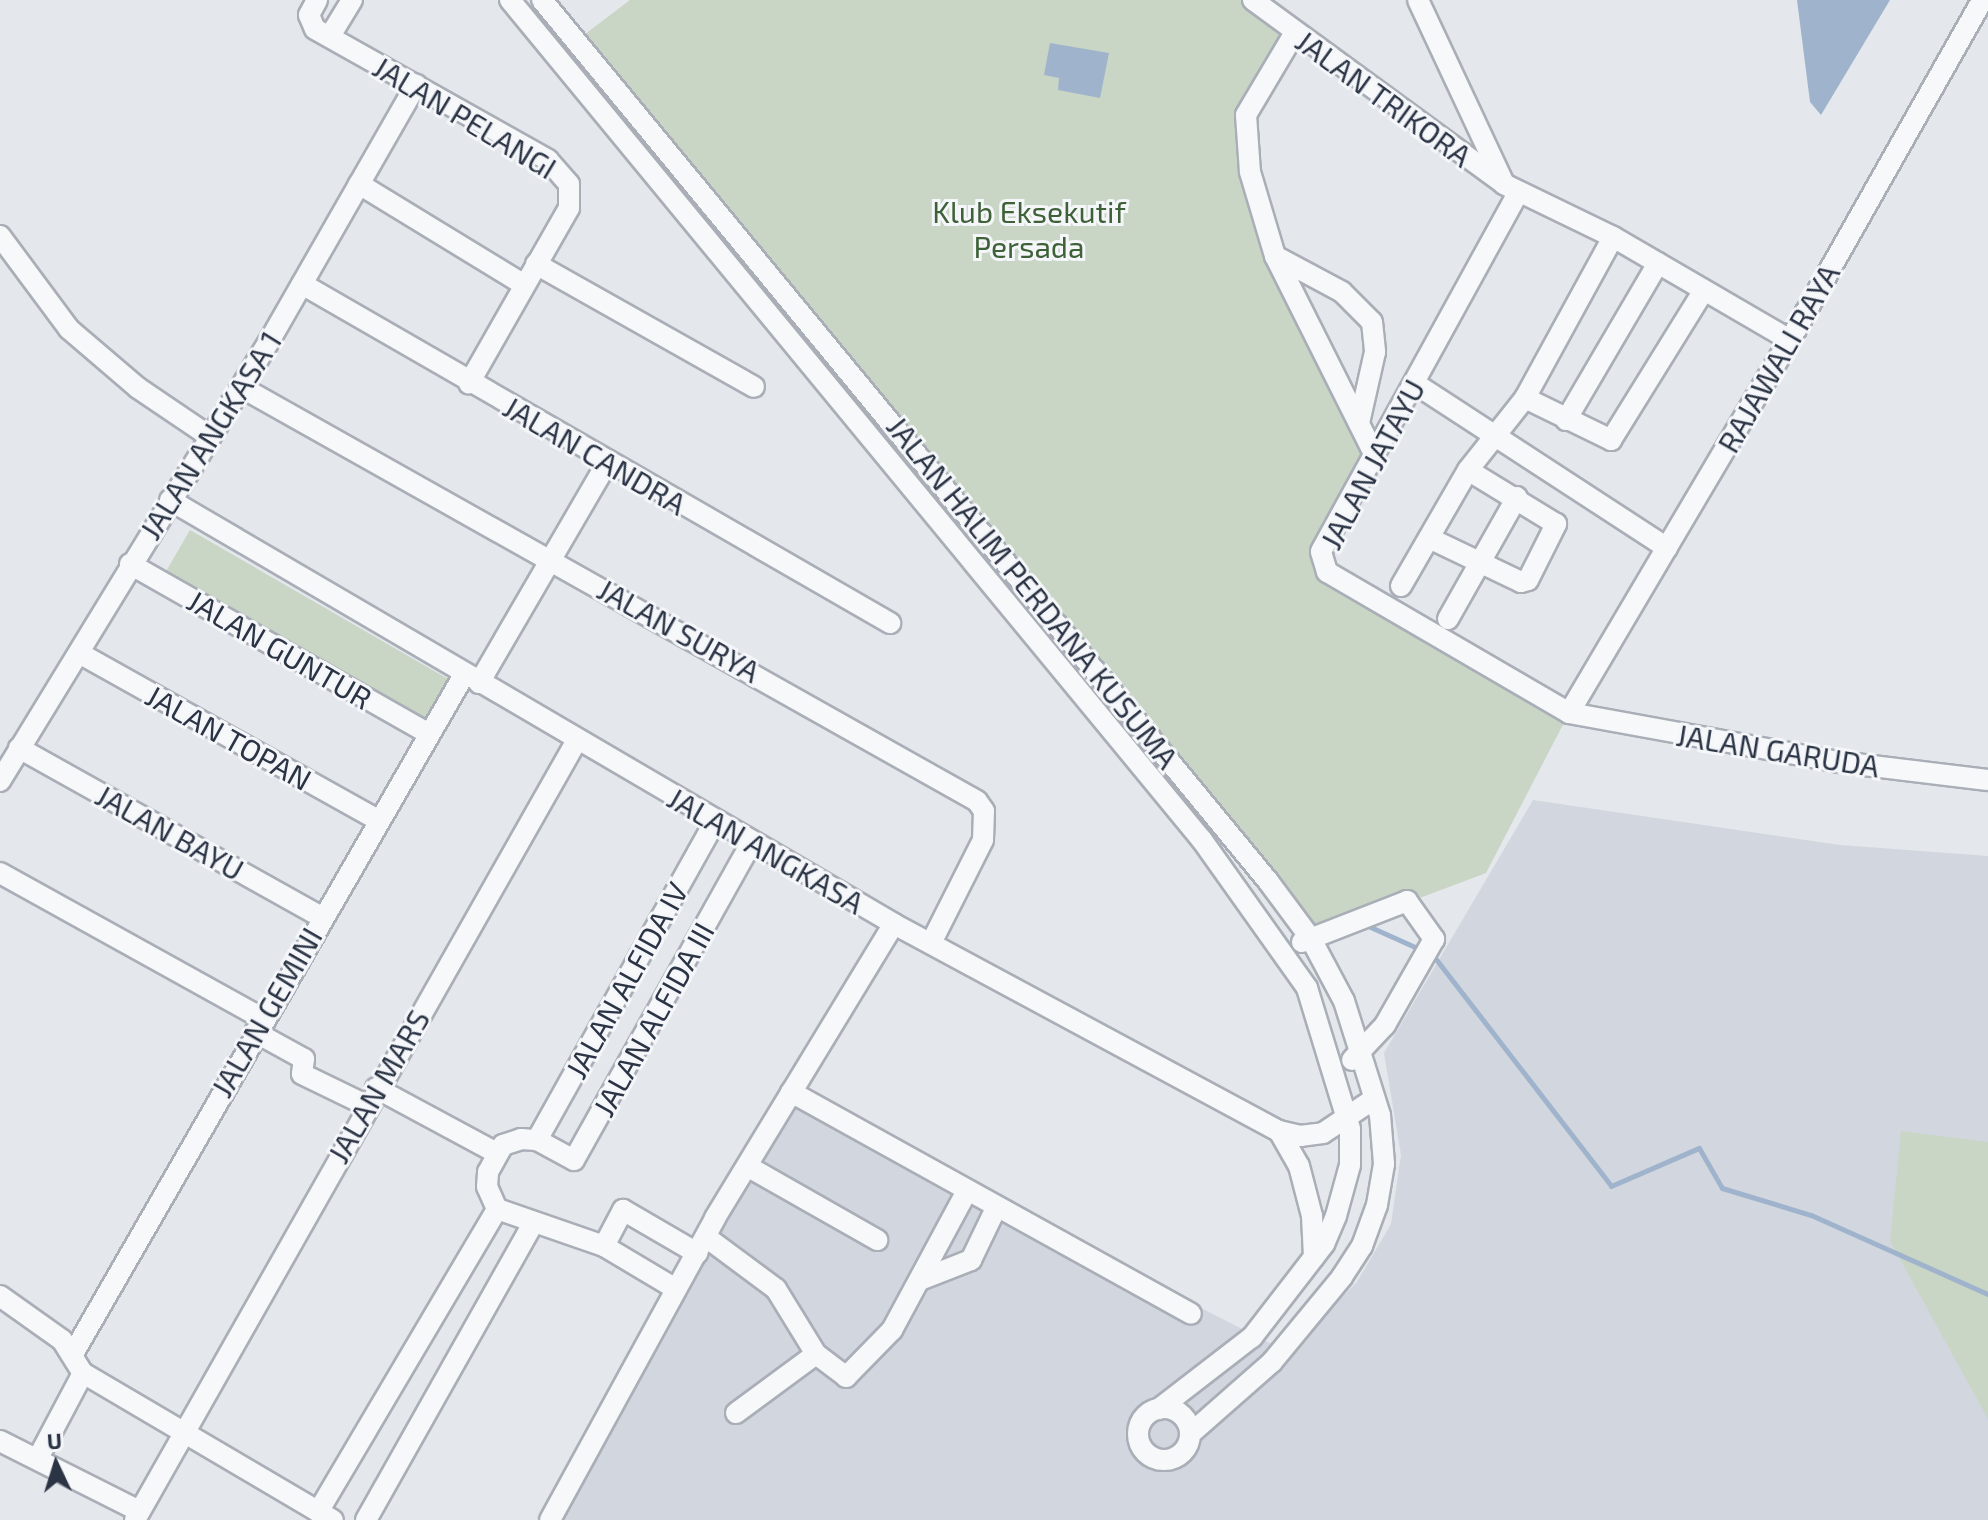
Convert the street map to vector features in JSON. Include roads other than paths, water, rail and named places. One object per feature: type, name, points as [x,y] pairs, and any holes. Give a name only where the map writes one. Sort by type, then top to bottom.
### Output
[{"type":"street","points":[[317,0],[309,21],[330,36],[352,0]]},
{"type":"street","name":"JALAN HALIM PERDANA KUSUMA","points":[[510,0],[1202,840],[1283,949],[1307,988],[1349,1117],[1346,1182],[1314,1257],[1252,1337],[1159,1409]]},
{"type":"street","name":"JALAN HALIM PERDANA KUSUMA","points":[[542,0],[880,405],[1311,939],[1330,971],[1353,1029],[1374,1099],[1384,1164],[1362,1246],[1272,1362],[1190,1434]]},
{"type":"street","name":"JALAN TRIKORA","points":[[1253,0],[1294,34],[1511,189],[1613,237],[1790,340]]},
{"type":"street","points":[[1418,0],[1511,189]]},
{"type":"street","name":"RAJAWALI RAYA","points":[[1569,713],[1790,340],[1982,0]]},
{"type":"street","points":[[1294,34],[1250,102],[1244,132],[1259,213],[1275,256],[1374,454]]},
{"type":"street","name":"JALAN PELANGI","points":[[330,36],[548,160],[569,184],[569,208],[469,383]]},
{"type":"street","name":"JALAN ANGKASA 1","points":[[0,781],[241,387],[416,85]]},
{"type":"street","points":[[359,184],[523,284]]},
{"type":"street","name":"JALAN JATAYU","points":[[1511,189],[1414,383],[1321,552],[1324,569],[1569,713]]},
{"type":"street","points":[[1401,586],[1468,470],[1493,433],[1525,398],[1613,237]]},
{"type":"street","points":[[2,243],[69,329],[138,388],[209,436]]},
{"type":"street","points":[[1275,256],[1342,292],[1372,322],[1375,352],[1359,423]]},
{"type":"street","points":[[1566,420],[1658,263]]},
{"type":"street","points":[[536,264],[754,387]]},
{"type":"street","name":"JALAN CANDRA","points":[[302,284],[890,623]]},
{"type":"street","points":[[1525,398],[1605,441],[1614,438],[1704,290]]},
{"type":"street","points":[[1414,383],[1667,548]]},
{"type":"street","name":"JALAN SURYA","points":[[241,387],[550,558],[977,801],[984,811],[983,840],[931,943]]},
{"type":"street","name":"JALAN GEMINI","points":[[74,1352],[258,1025],[429,734],[471,679],[550,558],[608,461]]},
{"type":"street","points":[[1429,538],[1521,582],[1528,580],[1557,527],[1517,497],[1468,470]]},
{"type":"street","points":[[1448,619],[1517,497]]},
{"type":"street","name":"JALAN ANGKASA","points":[[170,500],[894,924],[1279,1131],[1300,1136],[1323,1133],[1374,1099]]},
{"type":"street","name":"JALAN GUNTUR","points":[[130,564],[429,734]]},
{"type":"street","name":"JALAN TOPAN","points":[[79,653],[379,821]]},
{"type":"street","name":"JALAN GARUDA","points":[[1569,713],[1824,759],[1988,780]]},
{"type":"street","name":"JALAN MARS","points":[[136,1515],[371,1097],[577,740]]},
{"type":"street","name":"JALAN BAYU","points":[[19,748],[322,917]]},
{"type":"street","name":"JALAN ALFIDA IV","points":[[537,1140],[715,821]]},
{"type":"street","name":"JALAN ALFIDA III","points":[[537,1140],[574,1160],[752,842]]},
{"type":"street","points":[[0,873],[258,1025],[304,1059],[302,1074],[371,1097],[495,1152]]},
{"type":"street","points":[[1283,949],[1407,901],[1429,948],[1393,1010],[1360,1054],[1336,1072]]},
{"type":"street","points":[[550,1520],[701,1245],[894,924]]},
{"type":"street","points":[[1324,1034],[1353,1029],[1393,1010]]},
{"type":"street","points":[[791,1092],[1191,1314]]},
{"type":"street","points":[[1279,1131],[1299,1166],[1312,1216],[1314,1257]]},
{"type":"street","points":[[537,1140],[512,1141],[495,1152],[486,1179],[497,1209],[532,1225],[550,1224],[604,1246],[676,1289]]},
{"type":"street","points":[[747,1166],[877,1240]]},
{"type":"street","points":[[604,1246],[623,1210],[701,1245],[776,1289],[816,1354],[834,1372],[846,1377],[855,1372],[892,1330],[967,1191]]},
{"type":"street","points":[[920,1280],[971,1260],[996,1208]]},
{"type":"street","points":[[0,1296],[74,1352],[83,1373],[326,1516],[497,1209]]},
{"type":"street","points":[[366,1520],[532,1225]]},
{"type":"street","points":[[736,1413],[816,1354]]},
{"type":"street","points":[[38,1458],[83,1373]]},
{"type":"street","points":[[1159,1409],[1180,1414],[1190,1434],[1188,1445],[1174,1458],[1147,1454],[1138,1429],[1144,1418],[1159,1409]]},
{"type":"street","points":[[0,1441],[38,1458],[136,1515]]},
{"type":"water","points":[[1797,0],[1890,0],[1821,115],[1810,102]]},
{"type":"water","points":[[1050,43],[1109,53],[1100,98],[1058,90],[1059,78],[1044,75]]},
{"type":"waterway","points":[[1366,925],[1422,950]]},
{"type":"waterway","points":[[1432,954],[1611,1186],[1699,1148],[1722,1188],[1811,1215],[1988,1294]]},
{"type":"park label","name":"Klub Eksekutif Persada","points":[[1029,228]]}]
